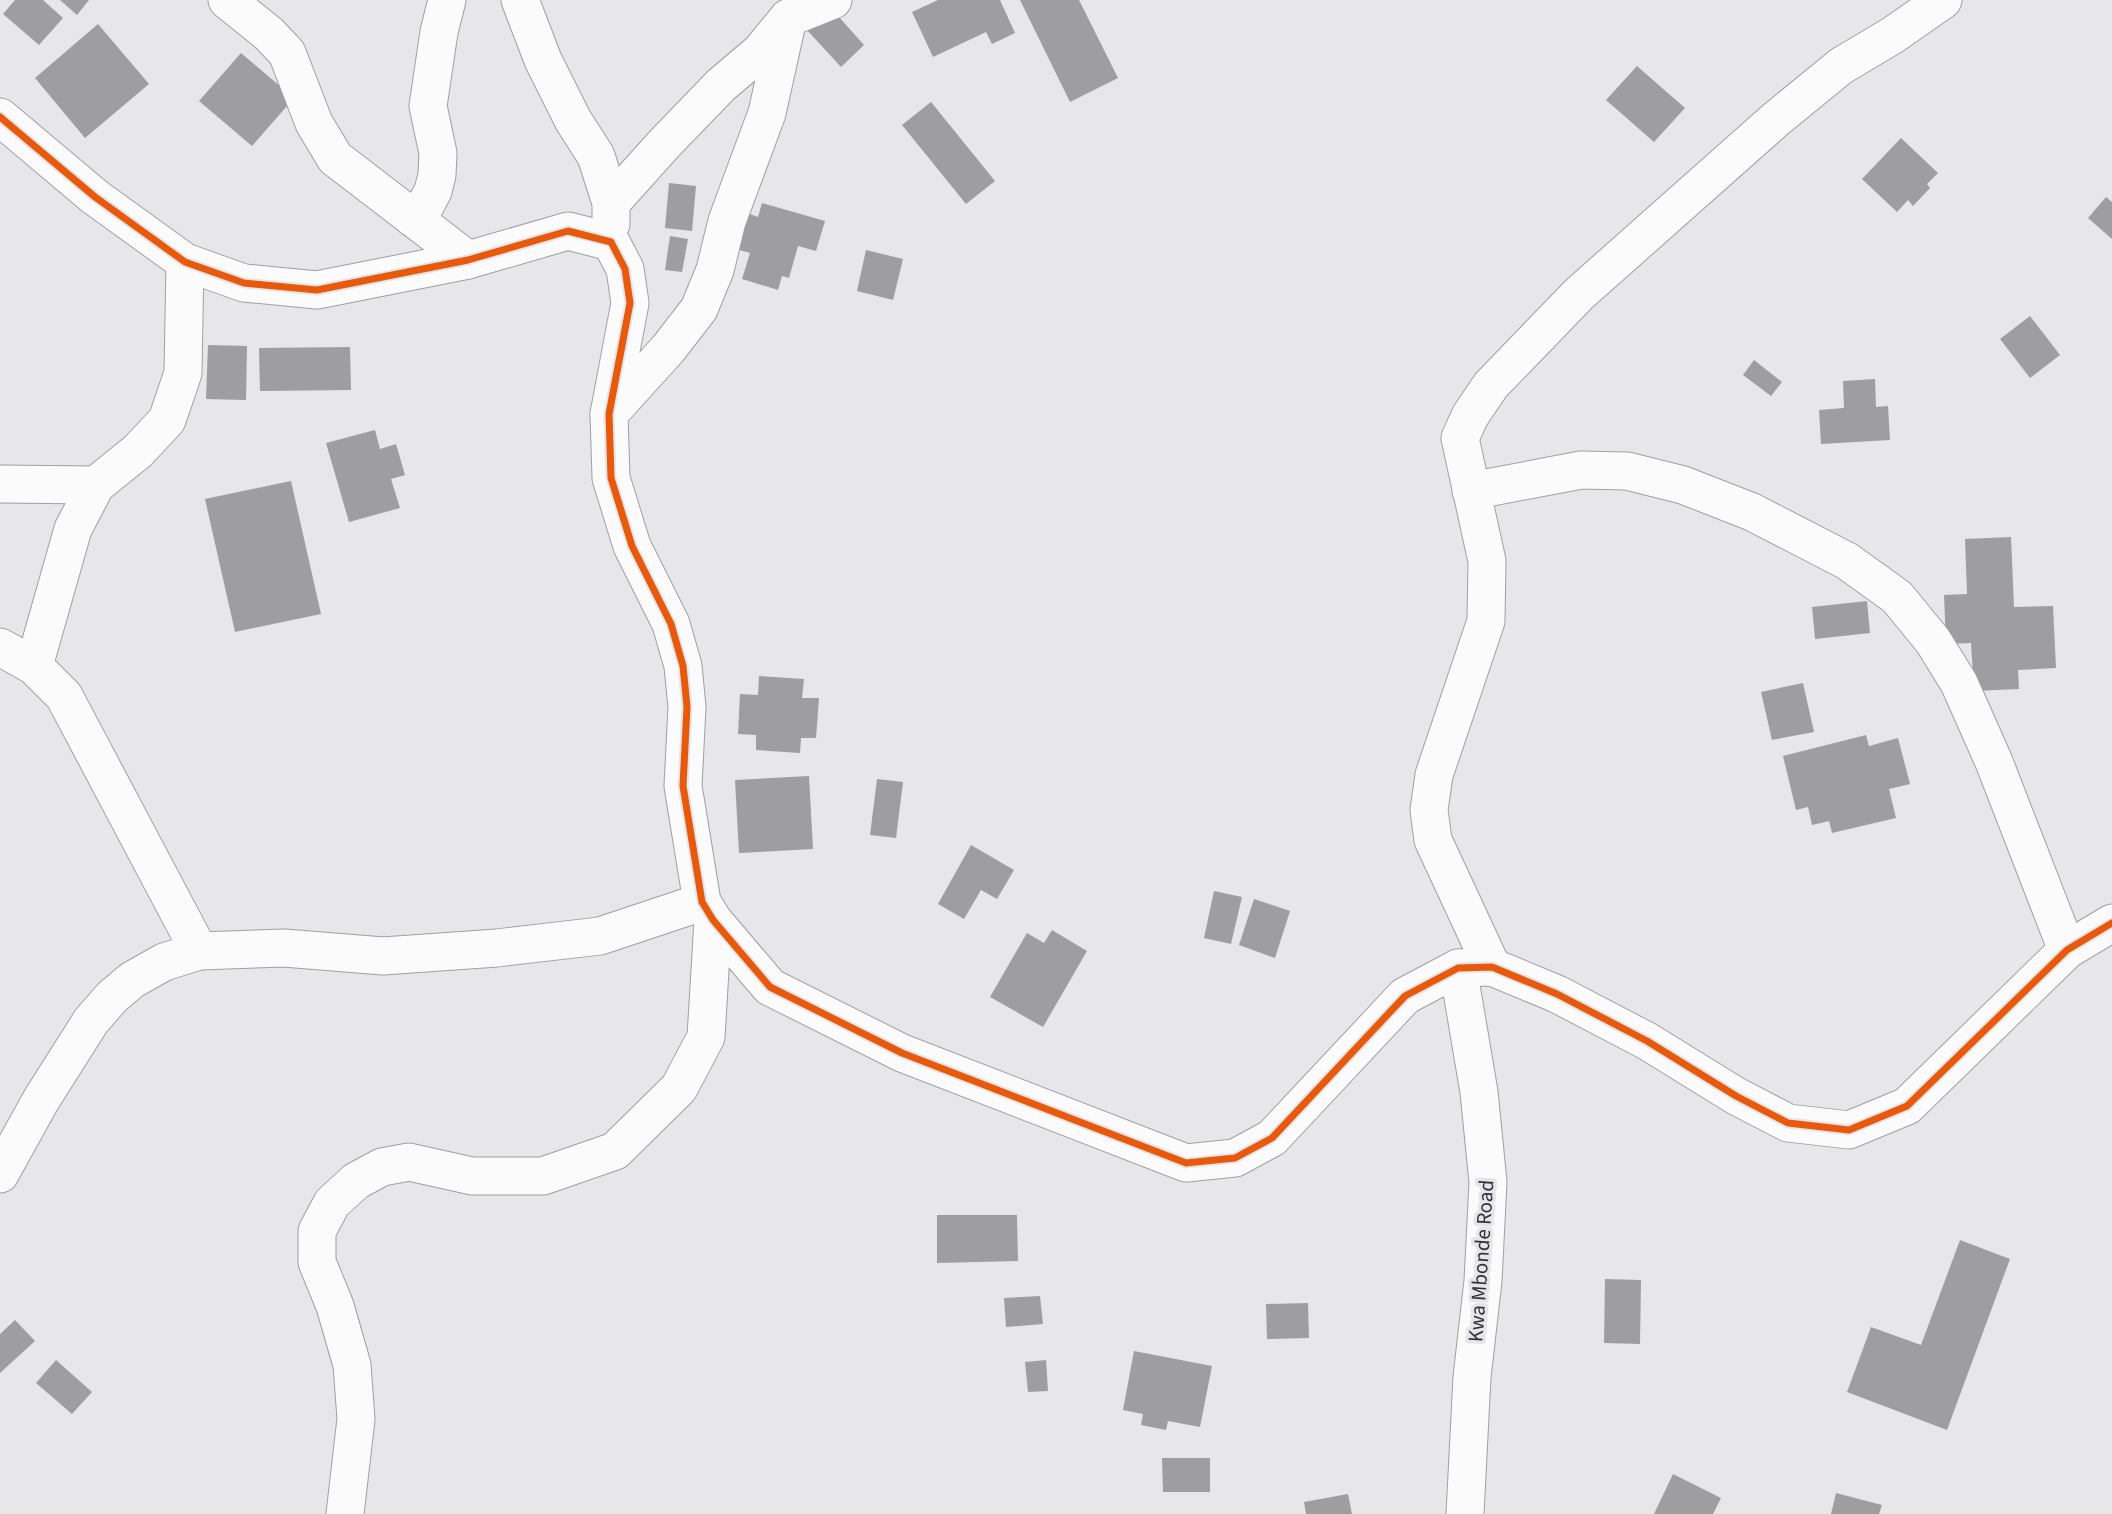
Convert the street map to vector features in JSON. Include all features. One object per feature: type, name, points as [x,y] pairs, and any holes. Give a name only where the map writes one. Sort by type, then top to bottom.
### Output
[{"type":"street","points":[[226,0],[269,34],[287,53],[314,123],[335,158],[468,260]]},
{"type":"street","points":[[414,219],[433,191],[437,175],[438,153],[428,106],[447,0]]},
{"type":"street","points":[[345,1514],[356,1419],[352,1365],[335,1306],[317,1262],[317,1231],[332,1203],[356,1181],[382,1167],[409,1162],[472,1176],[543,1176],[615,1151],[679,1088],[706,1037],[708,911],[683,786],[687,707],[683,666],[671,624],[632,546],[611,478],[609,414],[630,303],[625,269],[611,243],[611,202],[596,156],[573,120],[543,60],[520,0]]},
{"type":"street","points":[[611,202],[721,85],[760,52],[788,19],[833,0]]},
{"type":"street","name":"Kwa Mbonde Road","points":[[1465,1514],[1472,1377],[1483,1280],[1488,1182],[1479,1092],[1475,967],[1433,840],[1429,810],[1434,775],[1486,621],[1487,561],[1460,438],[1470,416],[1491,385],[1579,294],[1841,65],[1893,35],[1943,0]]},
{"type":"street","points":[[609,414],[668,349],[699,309],[715,270],[727,221],[768,113],[788,19]]},
{"type":"street","points":[[0,117],[95,197],[185,262],[244,284],[317,289],[468,260],[568,231],[611,243]]},
{"type":"street","points":[[34,666],[72,529],[96,485],[138,451],[167,420],[183,373],[185,262]]},
{"type":"street","points":[[1471,491],[1581,470],[1627,471],[1672,482],[1752,512],[1847,561],[1897,597],[1933,640],[1959,683],[1994,762],[2067,950]]},
{"type":"street","points":[[0,484],[96,485]]},
{"type":"street","points":[[0,647],[34,666],[64,696],[199,951]]},
{"type":"street","points":[[0,1174],[41,1100],[91,1021],[112,997],[132,980],[164,962],[199,951],[284,948],[383,956],[497,948],[600,936],[708,911]]},
{"type":"street","points":[[708,911],[770,987],[902,1053],[1186,1163],[1235,1158],[1272,1138],[1405,996],[1475,967],[1557,993],[1647,1041],[1736,1096],[1788,1123],[1849,1130],[1907,1107],[2067,950],[2112,923]]},
{"type":"building","points":[[15,0],[43,0],[63,18],[39,45],[3,14]]},
{"type":"building","points":[[60,0],[89,0],[77,15]]},
{"type":"building","points":[[938,0],[1000,0],[1015,33],[992,44],[986,32],[933,57],[912,12]]},
{"type":"building","points":[[1020,0],[1079,0],[1118,78],[1070,102]]},
{"type":"building","points":[[830,7],[864,45],[841,67],[806,29]]},
{"type":"building","points":[[98,24],[149,84],[85,138],[35,78]]},
{"type":"building","points":[[241,53],[294,98],[252,146],[199,101]]},
{"type":"building","points":[[1637,66],[1685,108],[1654,142],[1606,100]]},
{"type":"building","points":[[931,102],[995,181],[966,204],[902,125]]},
{"type":"building","points":[[1901,138],[1938,173],[1927,184],[1930,188],[1913,206],[1908,200],[1897,212],[1862,179]]},
{"type":"building","points":[[669,183],[696,186],[692,231],[665,228]]},
{"type":"building","points":[[2106,197],[2112,202],[2112,239],[2088,218]]},
{"type":"building","points":[[762,203],[825,221],[816,251],[798,246],[789,278],[782,276],[778,290],[742,279],[750,253],[733,248],[744,212],[758,217]]},
{"type":"building","points":[[670,236],[688,239],[682,272],[665,270]]},
{"type":"building","points":[[866,250],[903,259],[893,300],[857,291]]},
{"type":"building","points":[[2030,316],[2060,355],[2030,378],[2000,339]]},
{"type":"building","points":[[208,345],[247,346],[246,400],[206,399]]},
{"type":"building","points":[[350,347],[351,390],[260,391],[259,348]]},
{"type":"building","points":[[1754,360],[1782,382],[1771,396],[1743,375]]},
{"type":"building","points":[[1875,379],[1876,407],[1888,406],[1890,440],[1821,444],[1819,410],[1844,408],[1843,381]]},
{"type":"building","points":[[375,430],[380,449],[396,444],[405,475],[391,479],[400,508],[349,522],[326,443]]},
{"type":"building","points":[[291,481],[321,614],[235,632],[205,499]]},
{"type":"building","points":[[2011,537],[2014,607],[2053,606],[2056,668],[2018,670],[2019,689],[1974,691],[1971,643],[1946,644],[1944,595],[1967,594],[1965,539]]},
{"type":"building","points":[[1867,601],[1870,633],[1815,639],[1812,607]]},
{"type":"building","points":[[759,676],[804,679],[802,698],[819,698],[816,738],[801,738],[800,753],[756,750],[756,735],[738,734],[740,694],[758,695]]},
{"type":"building","points":[[1803,683],[1814,732],[1772,740],[1761,692]]},
{"type":"building","points":[[1866,735],[1869,746],[1898,738],[1910,784],[1889,789],[1896,818],[1832,833],[1829,821],[1812,825],[1808,807],[1796,810],[1783,756]]},
{"type":"building","points":[[809,776],[813,849],[739,853],[735,780]]},
{"type":"building","points":[[877,779],[903,782],[896,838],[870,835]]},
{"type":"building","points":[[971,845],[1014,870],[997,899],[981,890],[964,919],[938,904]]},
{"type":"building","points":[[1214,891],[1242,897],[1231,944],[1204,938]]},
{"type":"building","points":[[1254,899],[1290,911],[1275,958],[1239,945]]},
{"type":"building","points":[[1052,930],[1087,951],[1043,1027],[990,997],[1027,933],[1044,943]]},
{"type":"building","points":[[937,1215],[1017,1215],[1018,1261],[937,1263]]},
{"type":"building","points":[[1960,1240],[2010,1259],[1947,1430],[1847,1392],[1871,1327],[1921,1345]]},
{"type":"building","points":[[1605,1279],[1641,1280],[1640,1344],[1604,1343]]},
{"type":"building","points":[[1040,1296],[1043,1324],[1006,1327],[1004,1298]]},
{"type":"building","points":[[1308,1303],[1309,1338],[1267,1339],[1266,1304]]},
{"type":"building","points":[[15,1320],[35,1341],[0,1373],[0,1334]]},
{"type":"building","points":[[1134,1351],[1212,1366],[1200,1427],[1168,1421],[1166,1430],[1141,1425],[1143,1414],[1123,1410]]},
{"type":"building","points":[[56,1360],[92,1392],[72,1414],[36,1383]]},
{"type":"building","points":[[1046,1360],[1048,1391],[1028,1392],[1025,1362]]},
{"type":"building","points":[[1162,1458],[1210,1458],[1210,1492],[1163,1492]]},
{"type":"building","points":[[1673,1474],[1721,1498],[1713,1514],[1654,1514]]},
{"type":"building","points":[[1836,1493],[1882,1505],[1879,1514],[1831,1514]]},
{"type":"building","points":[[1348,1494],[1352,1514],[1306,1514],[1304,1502]]},
{"type":"cycle path","points":[[0,117],[95,197],[185,262],[244,283],[317,290],[468,260],[568,231],[611,242],[625,269],[630,303],[609,414],[611,478],[632,546],[671,624],[683,666],[687,707],[683,786],[702,902],[713,920],[770,987],[902,1053],[1186,1163],[1235,1158],[1272,1138],[1405,996],[1458,968],[1492,967],[1557,994],[1647,1041],[1736,1096],[1788,1123],[1849,1130],[1907,1106],[2067,950],[2112,923]]}]
